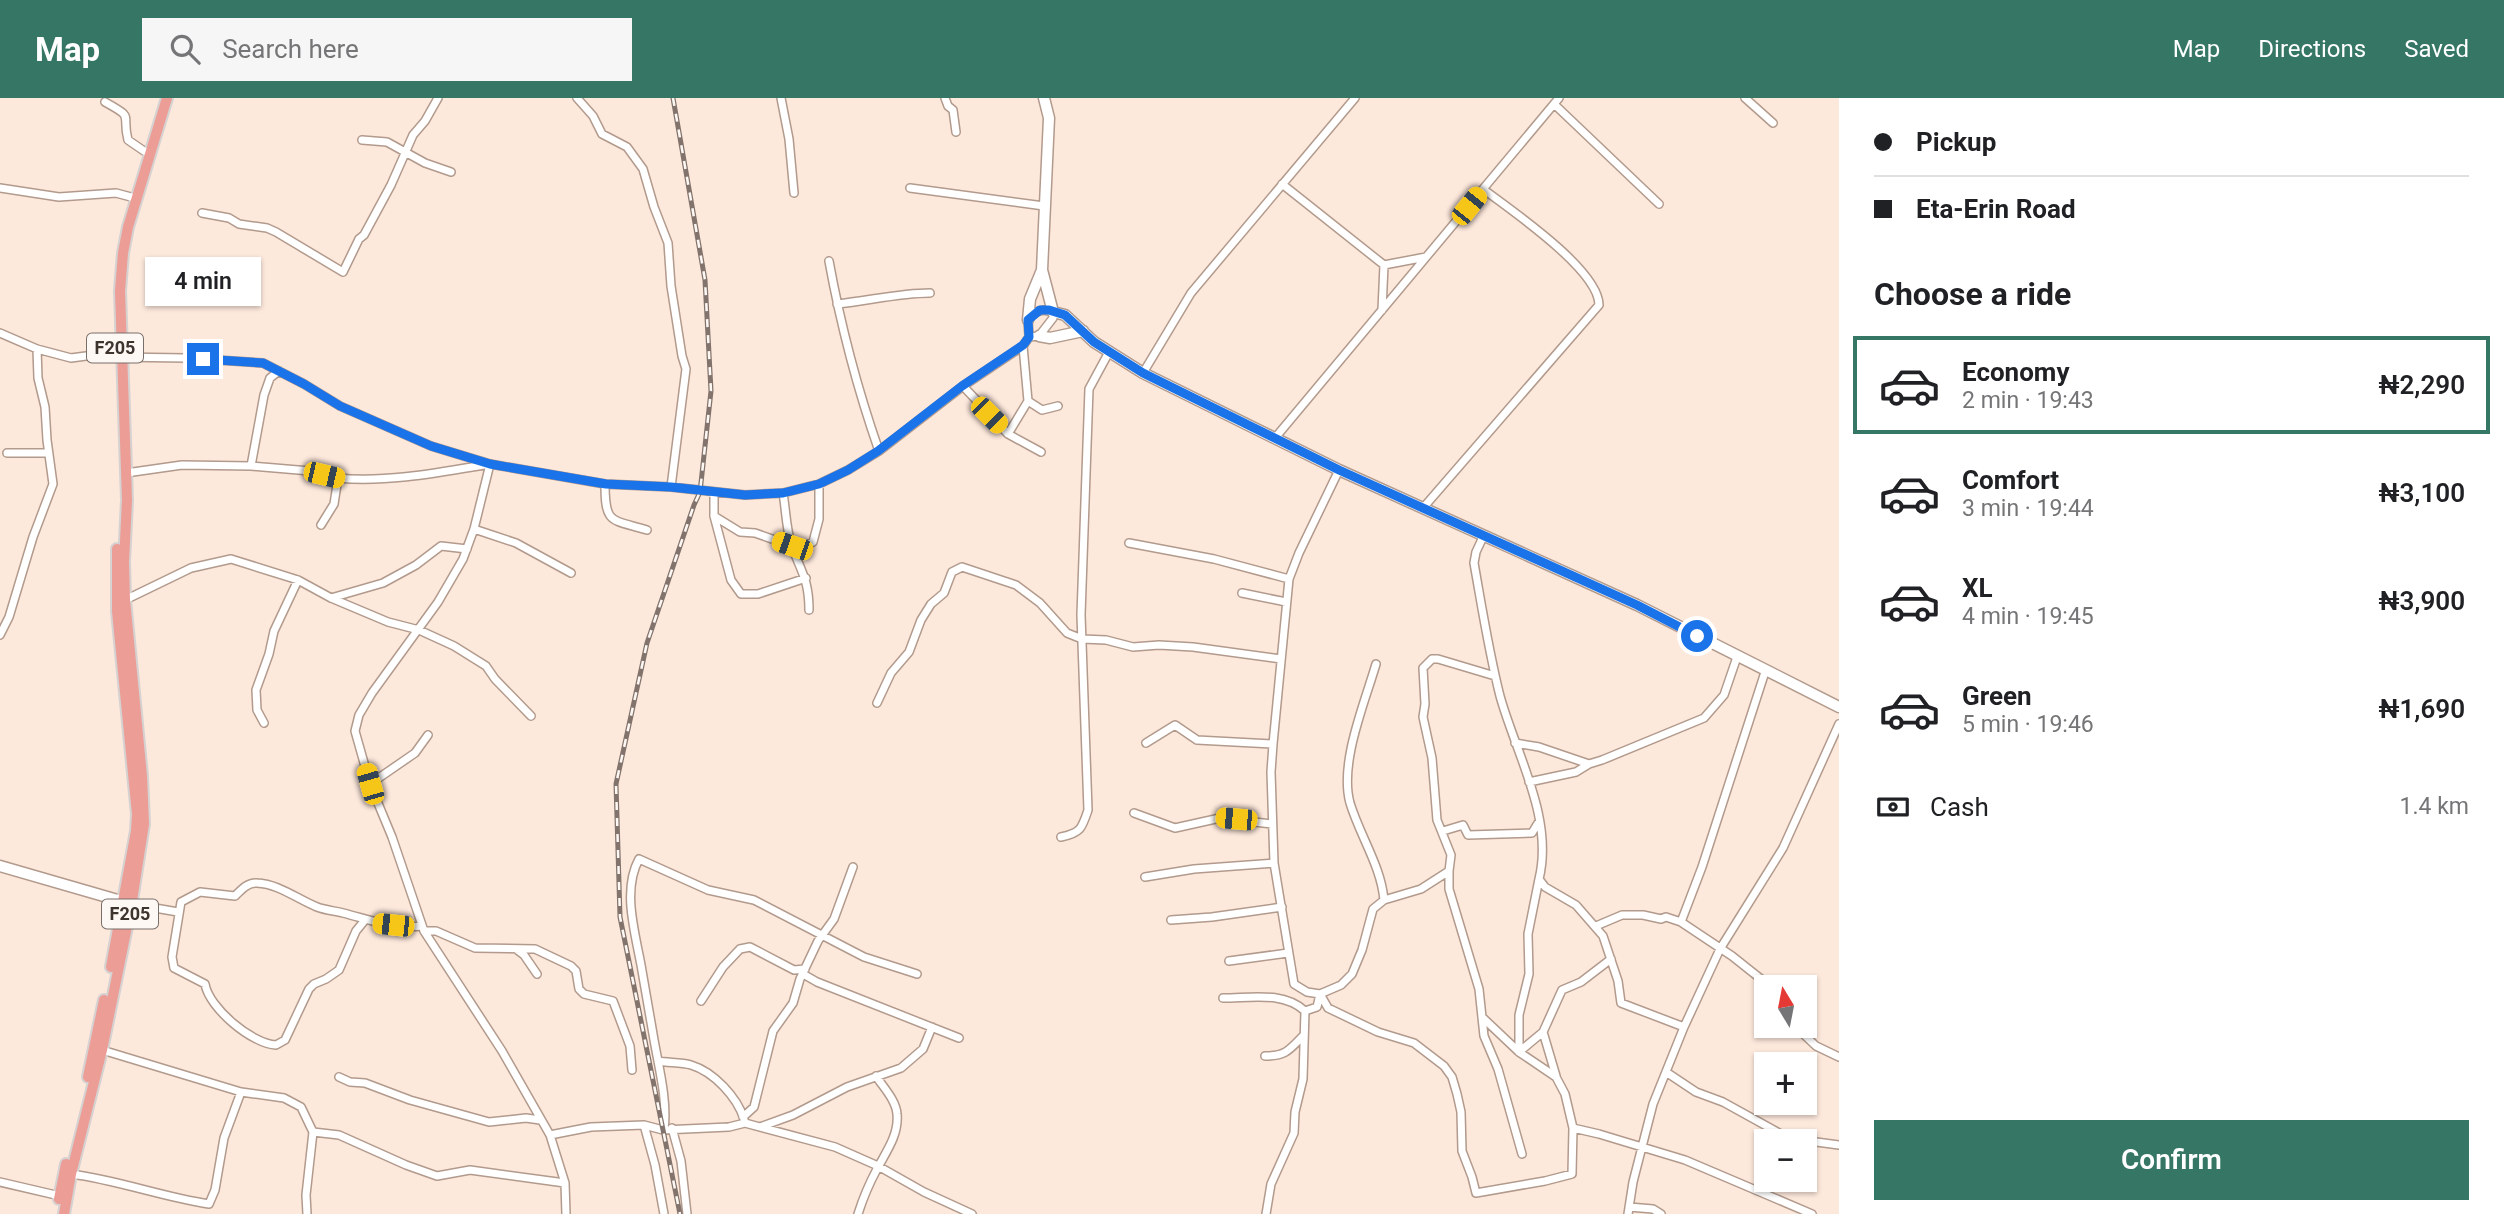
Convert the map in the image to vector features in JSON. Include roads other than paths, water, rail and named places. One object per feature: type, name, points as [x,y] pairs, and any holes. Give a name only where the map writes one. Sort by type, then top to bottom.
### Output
[{"type":"main road","name":"F205","points":[[64,1214],[71,1174],[102,1050],[144,824],[144,803],[116,573],[121,491],[114,270],[120,236],[161,98]]},
{"type":"main road","name":"F205","points":[[122,606],[127,473],[118,357],[123,253],[135,200],[167,98]]},
{"type":"main road","name":"F205","points":[[58,1214],[128,903]]},
{"type":"street","points":[[202,213],[229,218],[239,224],[267,228],[343,272],[413,135],[425,121],[438,98]]},
{"type":"street","points":[[577,98],[593,117],[602,134],[627,147],[636,157],[643,169],[668,243],[678,333],[686,369],[671,487]]},
{"type":"street","points":[[781,98],[789,139],[794,193]]},
{"type":"street","points":[[945,98],[953,110],[956,132]]},
{"type":"street","points":[[0,333],[37,349],[71,358],[101,354],[263,363],[340,406],[419,441],[490,464],[606,484],[671,487],[745,495],[783,493],[819,484],[878,451],[1050,323],[1053,312],[1042,270],[1049,118],[1044,98]]},
{"type":"street","points":[[1143,373],[1191,293],[1355,98]]},
{"type":"street","points":[[1745,98],[1773,123]]},
{"type":"street","points":[[1275,438],[1557,101],[1659,204]]},
{"type":"street","points":[[105,102],[124,113],[128,120],[128,140],[144,151]]},
{"type":"street","points":[[362,140],[387,142],[425,163],[451,172]]},
{"type":"street","points":[[1282,184],[1384,265],[1426,257]]},
{"type":"street","points":[[0,188],[59,197],[116,193],[131,197]]},
{"type":"street","points":[[910,188],[1044,206]]},
{"type":"street","points":[[1423,508],[1600,305],[1599,295],[1577,266],[1536,228],[1483,188]]},
{"type":"street","points":[[829,261],[857,386],[878,451]]},
{"type":"street","points":[[1382,311],[1384,265]]},
{"type":"street","points":[[1034,337],[1028,320],[1030,299],[1042,270]]},
{"type":"street","points":[[837,304],[930,293]]},
{"type":"street","points":[[1028,320],[1040,310],[1065,315],[1094,342],[1143,373],[1339,470],[1637,605],[1765,672],[1839,707]]},
{"type":"street","points":[[1034,337],[1051,338],[1083,331]]},
{"type":"street","points":[[1008,434],[1028,401],[1023,345]]},
{"type":"street","points":[[0,635],[9,617],[52,484],[45,407],[38,378],[37,349]]},
{"type":"street","points":[[1061,837],[1082,828],[1088,810],[1081,615],[1089,389],[1109,352]]},
{"type":"street","points":[[251,466],[264,395],[270,378],[279,371]]},
{"type":"street","points":[[962,386],[1008,434],[1041,452]]},
{"type":"street","points":[[1028,401],[1042,410],[1058,406]]},
{"type":"street","points":[[7,453],[48,453]]},
{"type":"street","points":[[127,473],[182,465],[251,466],[310,471],[357,480],[434,473],[490,464]]},
{"type":"street","points":[[490,464],[474,529],[463,559],[419,629],[359,715],[355,731],[370,784],[392,837],[423,929],[502,1051],[550,1135],[565,1183],[566,1214]]},
{"type":"street","points":[[1339,470],[1289,579],[1273,744],[1271,772],[1274,863],[1294,984],[1307,992],[1320,994],[1341,985],[1352,974],[1362,950],[1373,909],[1384,901],[1421,889],[1449,871]]},
{"type":"street","points":[[321,525],[334,504],[338,478]]},
{"type":"street","points":[[606,484],[605,511],[612,519],[647,530]]},
{"type":"street","points":[[714,516],[740,532],[755,533],[792,546],[807,545],[813,542],[819,519],[819,484]]},
{"type":"street","points":[[714,493],[714,516],[731,580],[741,594],[758,594],[806,578]]},
{"type":"street","points":[[783,493],[792,546],[806,578],[809,610]]},
{"type":"street","points":[[474,529],[516,543],[571,573]]},
{"type":"street","points":[[1483,537],[1474,563],[1495,676],[1529,782],[1544,856],[1528,934],[1529,974],[1519,1016],[1519,1052]]},
{"type":"street","points":[[1129,543],[1214,559],[1289,579]]},
{"type":"street","points":[[331,598],[383,583],[416,565],[441,546],[467,549]]},
{"type":"street","points":[[122,606],[191,568],[231,559],[298,580],[331,598],[387,622],[419,629],[454,646],[486,666],[531,716]]},
{"type":"street","points":[[877,703],[891,673],[909,652],[921,620],[931,604],[944,593],[952,572],[962,567],[1016,585],[1040,603],[1067,633],[1082,639],[1106,640],[1133,647],[1193,647],[1281,659]]},
{"type":"street","points":[[264,723],[257,710],[256,690],[274,631],[298,580]]},
{"type":"street","points":[[1242,593],[1286,602]]},
{"type":"street","points":[[1529,782],[1567,774],[1704,718],[1724,695],[1737,657]]},
{"type":"street","points":[[1495,676],[1432,659],[1423,668],[1423,717],[1432,758],[1437,820],[1451,856],[1448,889],[1479,989],[1485,1036],[1498,1069],[1522,1154]]},
{"type":"street","points":[[1376,664],[1351,753],[1348,786],[1350,802],[1383,884],[1384,901]]},
{"type":"street","points":[[1681,922],[1702,867],[1765,672]]},
{"type":"street","points":[[1661,1214],[1653,1209],[1629,1210],[1641,1147],[1653,1104],[1720,949],[1783,848],[1839,724]]},
{"type":"street","points":[[1146,743],[1175,725],[1197,740],[1273,744]]},
{"type":"street","points":[[370,784],[415,752],[428,735]]},
{"type":"street","points":[[1515,743],[1539,747],[1589,764]]},
{"type":"street","points":[[1134,813],[1175,828],[1220,818],[1272,824]]},
{"type":"street","points":[[1443,831],[1462,825],[1468,835],[1532,833],[1539,822]]},
{"type":"street","points":[[687,1214],[681,1161],[668,1129],[633,922],[631,883],[633,869],[639,859],[708,890],[754,900],[864,957],[917,974]]},
{"type":"street","points":[[1145,877],[1194,869],[1274,863]]},
{"type":"street","points":[[0,866],[128,903],[178,912]]},
{"type":"street","points":[[550,1135],[591,1127],[729,1127],[744,1120],[754,1107],[773,1031],[793,1003],[804,971],[834,919],[853,867]]},
{"type":"street","points":[[1539,879],[1545,887],[1576,905],[1596,926],[1606,942],[1618,981],[1621,1003],[1684,1027]]},
{"type":"street","points":[[365,920],[356,931],[339,970],[314,984],[281,1044],[270,1045],[232,1023],[211,999],[201,980],[174,968],[172,957],[181,902],[200,892],[235,897],[243,888],[256,882],[286,890],[320,908],[405,928],[436,931],[475,948],[535,949],[571,966],[576,971],[579,989],[584,994],[613,1001],[630,1046],[632,1070]]},
{"type":"street","points":[[1171,920],[1282,907]]},
{"type":"street","points":[[1596,926],[1622,915],[1671,918],[1681,922],[1755,975]]},
{"type":"street","points":[[701,1001],[723,967],[740,949],[750,947],[794,970],[804,971],[817,982],[959,1038]]},
{"type":"street","points":[[516,949],[524,955],[537,974]]},
{"type":"street","points":[[1229,961],[1288,953]]},
{"type":"street","points":[[1519,1052],[1544,1032],[1562,990],[1581,982],[1611,960]]},
{"type":"street","points":[[1305,1011],[1317,1007],[1320,994]]},
{"type":"street","points":[[1320,994],[1328,1008],[1378,1032],[1414,1043],[1444,1066],[1452,1077],[1457,1094],[1461,1112],[1462,1151],[1476,1193],[1572,1174],[1573,1128],[1565,1094],[1556,1077],[1544,1032]]},
{"type":"street","points":[[1223,998],[1287,999],[1305,1011]]},
{"type":"street","points":[[1266,1214],[1271,1184],[1294,1133],[1295,1112],[1303,1079],[1305,1011]]},
{"type":"street","points":[[1482,1017],[1519,1052],[1556,1077]]},
{"type":"street","points":[[760,1127],[793,1115],[847,1087],[901,1068],[923,1049],[932,1027]]},
{"type":"street","points":[[1265,1056],[1280,1056],[1286,1053],[1303,1036]]},
{"type":"street","points":[[1808,1038],[1816,1046],[1839,1057]]},
{"type":"street","points":[[102,1050],[241,1092],[284,1098],[302,1107],[313,1132],[306,1195],[307,1214]]},
{"type":"street","points":[[1286,1053],[1304,1058]]},
{"type":"street","points":[[658,1061],[692,1065],[704,1072],[740,1105],[744,1120]]},
{"type":"street","points":[[1666,1072],[1696,1092],[1723,1102],[1772,1129]]},
{"type":"street","points":[[858,1214],[878,1166],[891,1147],[897,1113],[876,1076]]},
{"type":"street","points":[[339,1077],[489,1122],[526,1118],[540,1120]]},
{"type":"street","points":[[71,1174],[98,1178],[175,1199],[209,1204],[215,1190],[224,1138],[241,1092]]},
{"type":"street","points":[[744,1120],[760,1127],[835,1147],[972,1214]]},
{"type":"street","points":[[643,1125],[655,1165],[664,1214]]},
{"type":"street","points":[[1573,1128],[1599,1133],[1685,1160],[1812,1214]]},
{"type":"street","points":[[313,1132],[339,1135],[437,1176],[470,1170],[565,1183]]},
{"type":"street","points":[[1817,1141],[1839,1144]]},
{"type":"street","points":[[0,1182],[60,1196]]},
{"type":"street","points":[[948,1214],[951,1204]]},
{"type":"railway","points":[[673,98],[705,280],[711,391],[700,492],[647,643],[616,784],[620,917],[680,1214]]}]
